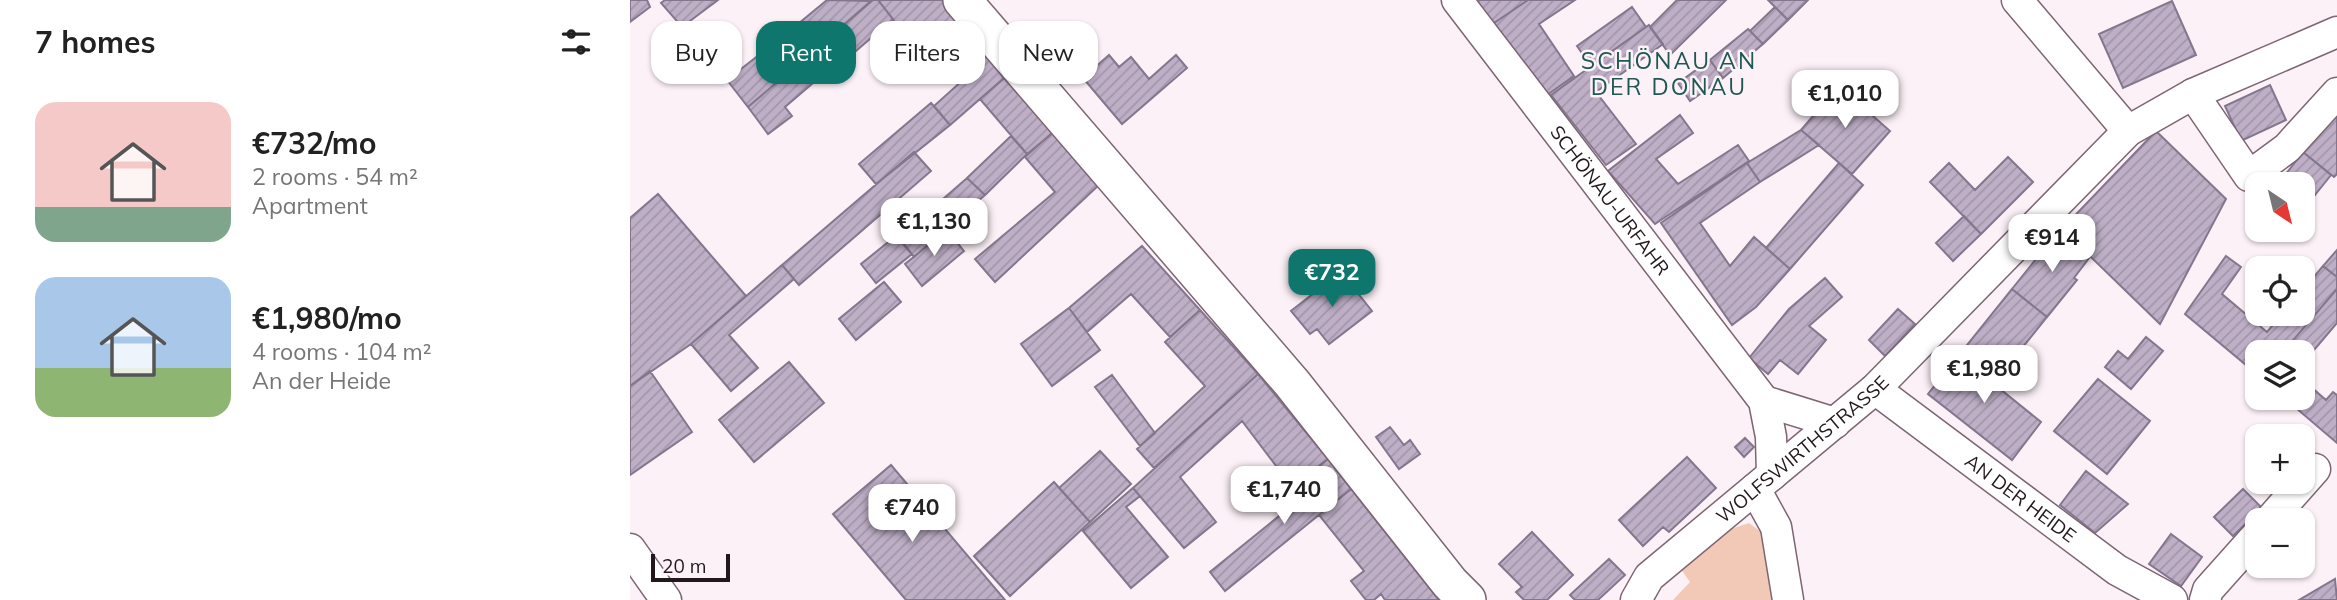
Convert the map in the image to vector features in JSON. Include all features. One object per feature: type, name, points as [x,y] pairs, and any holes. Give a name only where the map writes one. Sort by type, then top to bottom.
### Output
[{"type":"street","points":[[962,0],[1292,383],[1450,583],[1467,600]]},
{"type":"street","name":"SCHÖNAU-URFAHR","points":[[1457,0],[1764,401],[1772,437],[1763,482]]},
{"type":"street","points":[[2017,0],[2128,131]]},
{"type":"street","name":"WOLFSWIRTHSTRASSE","points":[[1636,600],[1649,578],[1875,389],[2128,131],[2193,94],[2337,32]]},
{"type":"street","points":[[2193,94],[2249,176],[2287,148],[2337,93]]},
{"type":"street","name":"AN DER HEIDE","points":[[1875,389],[2117,570],[2172,600]]},
{"type":"street","points":[[1764,401],[1835,423]]},
{"type":"street","points":[[1763,482],[1776,527],[1788,600]]},
{"type":"street","points":[[2281,508],[2293,494]]},
{"type":"street","points":[[630,549],[666,600]]},
{"type":"street","points":[[2205,600],[2208,590],[2245,549]]},
{"type":"shaded area","points":[[1749,523],[1768,537],[1783,600],[1673,600],[1690,582],[1681,569],[1731,529]]},
{"type":"building","points":[[630,0],[647,0],[650,7],[630,22]]},
{"type":"building","points":[[665,0],[718,0],[690,21],[677,21],[661,3]]},
{"type":"building","points":[[827,0],[871,1],[848,21],[802,21]]},
{"type":"building","points":[[873,0],[878,0],[893,19],[870,21],[870,39],[856,51],[856,21],[848,21]]},
{"type":"building","points":[[878,0],[942,0],[959,21],[894,21]]},
{"type":"building","points":[[1474,0],[1528,0],[1491,25]]},
{"type":"building","points":[[1528,0],[1575,0],[1539,24],[1574,76],[1544,97],[1494,23]]},
{"type":"building","points":[[1677,0],[1726,0],[1670,55],[1650,27]]},
{"type":"building","points":[[1768,0],[1808,0],[1788,20]]},
{"type":"building","points":[[2172,1],[2196,55],[2123,88],[2099,34]]},
{"type":"building","points":[[1632,7],[1646,27],[1591,66],[1577,46]]},
{"type":"building","points":[[1775,7],[1788,20],[1763,44],[1750,31]]},
{"type":"building","points":[[1649,25],[1663,44],[1596,92],[1636,144],[1606,165],[1551,95]]},
{"type":"building","points":[[1748,29],[1763,44],[1723,78],[1710,60]]},
{"type":"building","points":[[985,54],[999,72],[999,82],[950,125],[934,106],[958,84],[985,84]]},
{"type":"building","points":[[1109,55],[1119,67],[1131,57],[1149,79],[1176,55],[1187,68],[1122,124],[1088,84],[1098,84],[1098,65]]},
{"type":"building","points":[[756,57],[756,84],[775,84],[748,107],[730,84],[742,84],[742,68]]},
{"type":"building","points":[[1710,60],[1723,78],[1690,101],[1678,83]]},
{"type":"building","points":[[999,83],[1016,84],[1055,131],[1027,154],[980,99]]},
{"type":"building","points":[[775,84],[812,84],[785,107],[792,116],[768,134],[748,107]]},
{"type":"building","points":[[2270,85],[2286,120],[2241,141],[2225,106]]},
{"type":"building","points":[[1839,86],[1890,131],[1852,174],[1801,130]]},
{"type":"building","points":[[931,103],[950,125],[876,184],[859,164]]},
{"type":"building","points":[[2337,111],[2337,174],[2334,177],[2303,152]]},
{"type":"building","points":[[1680,115],[1693,133],[1656,159],[1678,184],[1738,145],[1749,161],[1655,224],[1608,171]]},
{"type":"building","points":[[1801,130],[1819,145],[1760,182],[1747,163]]},
{"type":"building","points":[[2156,131],[2226,199],[2160,324],[2062,229]]},
{"type":"building","points":[[1053,132],[1099,185],[995,282],[975,259],[1055,192],[1025,157]]},
{"type":"building","points":[[1011,136],[1027,154],[985,195],[967,178]]},
{"type":"building","points":[[914,152],[931,171],[799,285],[782,265]]},
{"type":"building","points":[[2303,152],[2331,175],[2315,195],[2315,172],[2287,172]]},
{"type":"building","points":[[2008,157],[2033,182],[1981,234],[1930,182],[1949,163],[1975,190]]},
{"type":"building","points":[[1747,163],[1760,182],[1700,223],[1730,266],[1754,237],[1790,269],[1756,307],[1732,325],[1661,223]]},
{"type":"building","points":[[1839,163],[1863,185],[1790,269],[1766,248]]},
{"type":"building","points":[[967,178],[985,195],[914,257],[898,238]]},
{"type":"building","points":[[658,194],[746,296],[691,344],[630,386],[630,218]]},
{"type":"building","points":[[1964,216],[1981,234],[1953,261],[1936,243]]},
{"type":"building","points":[[2060,229],[2089,258],[2074,278],[2077,280],[2047,317],[2012,289]]},
{"type":"building","points":[[947,230],[964,251],[922,286],[905,264]]},
{"type":"building","points":[[897,235],[912,254],[876,283],[861,264]]},
{"type":"building","points":[[1142,246],[1200,310],[1170,337],[1131,294],[1087,332],[1069,308]]},
{"type":"building","points":[[2337,250],[2337,277],[2323,266]]},
{"type":"building","points":[[2226,256],[2241,267],[2222,294],[2245,313],[2245,326],[2260,326],[2267,332],[2272,326],[2305,326],[2293,340],[2245,340],[2245,364],[2185,314]]},
{"type":"building","points":[[782,265],[794,279],[729,335],[758,368],[731,391],[691,344]]},
{"type":"building","points":[[2323,266],[2337,277],[2337,289],[2315,315],[2315,276]]},
{"type":"building","points":[[1341,272],[1372,311],[1329,344],[1317,329],[1310,334],[1291,311]]},
{"type":"building","points":[[1825,278],[1842,297],[1809,326],[1826,340],[1798,374],[1780,360],[1768,374],[1749,358],[1789,309]]},
{"type":"building","points":[[884,282],[901,302],[856,340],[839,319]]},
{"type":"building","points":[[2012,289],[2047,317],[1998,378],[1963,350]]},
{"type":"building","points":[[2337,289],[2337,323],[2315,349],[2315,340],[2293,340],[2305,326],[2315,326],[2315,315]]},
{"type":"building","points":[[1069,308],[1100,350],[1052,386],[1021,344]]},
{"type":"building","points":[[1898,309],[1915,324],[1885,356],[1869,340]]},
{"type":"building","points":[[1200,310],[1258,374],[1154,468],[1137,449],[1205,386],[1165,342]]},
{"type":"building","points":[[2146,337],[2163,351],[2131,389],[2105,367],[2118,351],[2128,359]]},
{"type":"building","points":[[1963,350],[1998,378],[1994,384],[2041,422],[2012,460],[1928,394]]},
{"type":"building","points":[[789,362],[824,403],[754,462],[719,420]]},
{"type":"building","points":[[650,371],[692,432],[630,475],[630,386]]},
{"type":"building","points":[[1258,374],[1328,459],[1292,487],[1242,421],[1180,477],[1216,522],[1184,548],[1133,488]]},
{"type":"building","points":[[1112,375],[1155,433],[1140,446],[1095,387]]},
{"type":"building","points":[[2098,379],[2150,421],[2107,474],[2054,431]]},
{"type":"building","points":[[2315,390],[2326,400],[2333,392],[2337,395],[2337,443],[2298,410],[2315,410]]},
{"type":"building","points":[[1390,427],[1404,445],[1410,440],[1420,454],[1399,469],[1376,437]]},
{"type":"building","points":[[1745,438],[1754,447],[1744,457],[1735,447]]},
{"type":"building","points":[[1100,451],[1131,484],[1090,522],[1059,488]]},
{"type":"building","points":[[1687,457],[1716,488],[1669,532],[1663,527],[1643,546],[1619,520]]},
{"type":"building","points":[[1328,459],[1351,489],[1225,591],[1210,572],[1316,486],[1309,475]]},
{"type":"building","points":[[891,465],[1005,600],[906,600],[833,514]]},
{"type":"building","points":[[2086,471],[2128,504],[2095,533],[2060,505]]},
{"type":"building","points":[[1054,482],[1090,522],[1010,596],[974,556]]},
{"type":"building","points":[[1133,488],[1140,496],[1126,507],[1168,557],[1131,588],[1083,531]]},
{"type":"building","points":[[1351,489],[1439,600],[1385,600],[1381,594],[1374,600],[1366,600],[1351,581],[1364,571],[1319,515]]},
{"type":"building","points":[[2243,489],[2245,494],[2262,508],[2245,508],[2245,524],[2233,536],[2214,517]]},
{"type":"building","points":[[1532,532],[1573,575],[1547,600],[1524,600],[1516,592],[1522,587],[1499,564]]},
{"type":"building","points":[[2171,534],[2202,557],[2181,586],[2149,564]]},
{"type":"building","points":[[1609,559],[1625,575],[1598,600],[1575,600],[1570,595]]},
{"type":"building","points":[[2335,579],[2337,600],[2299,600]]},
{"type":"district","name":"SCHÖNAU AN DER DONAU","points":[[1669,74]]}]
